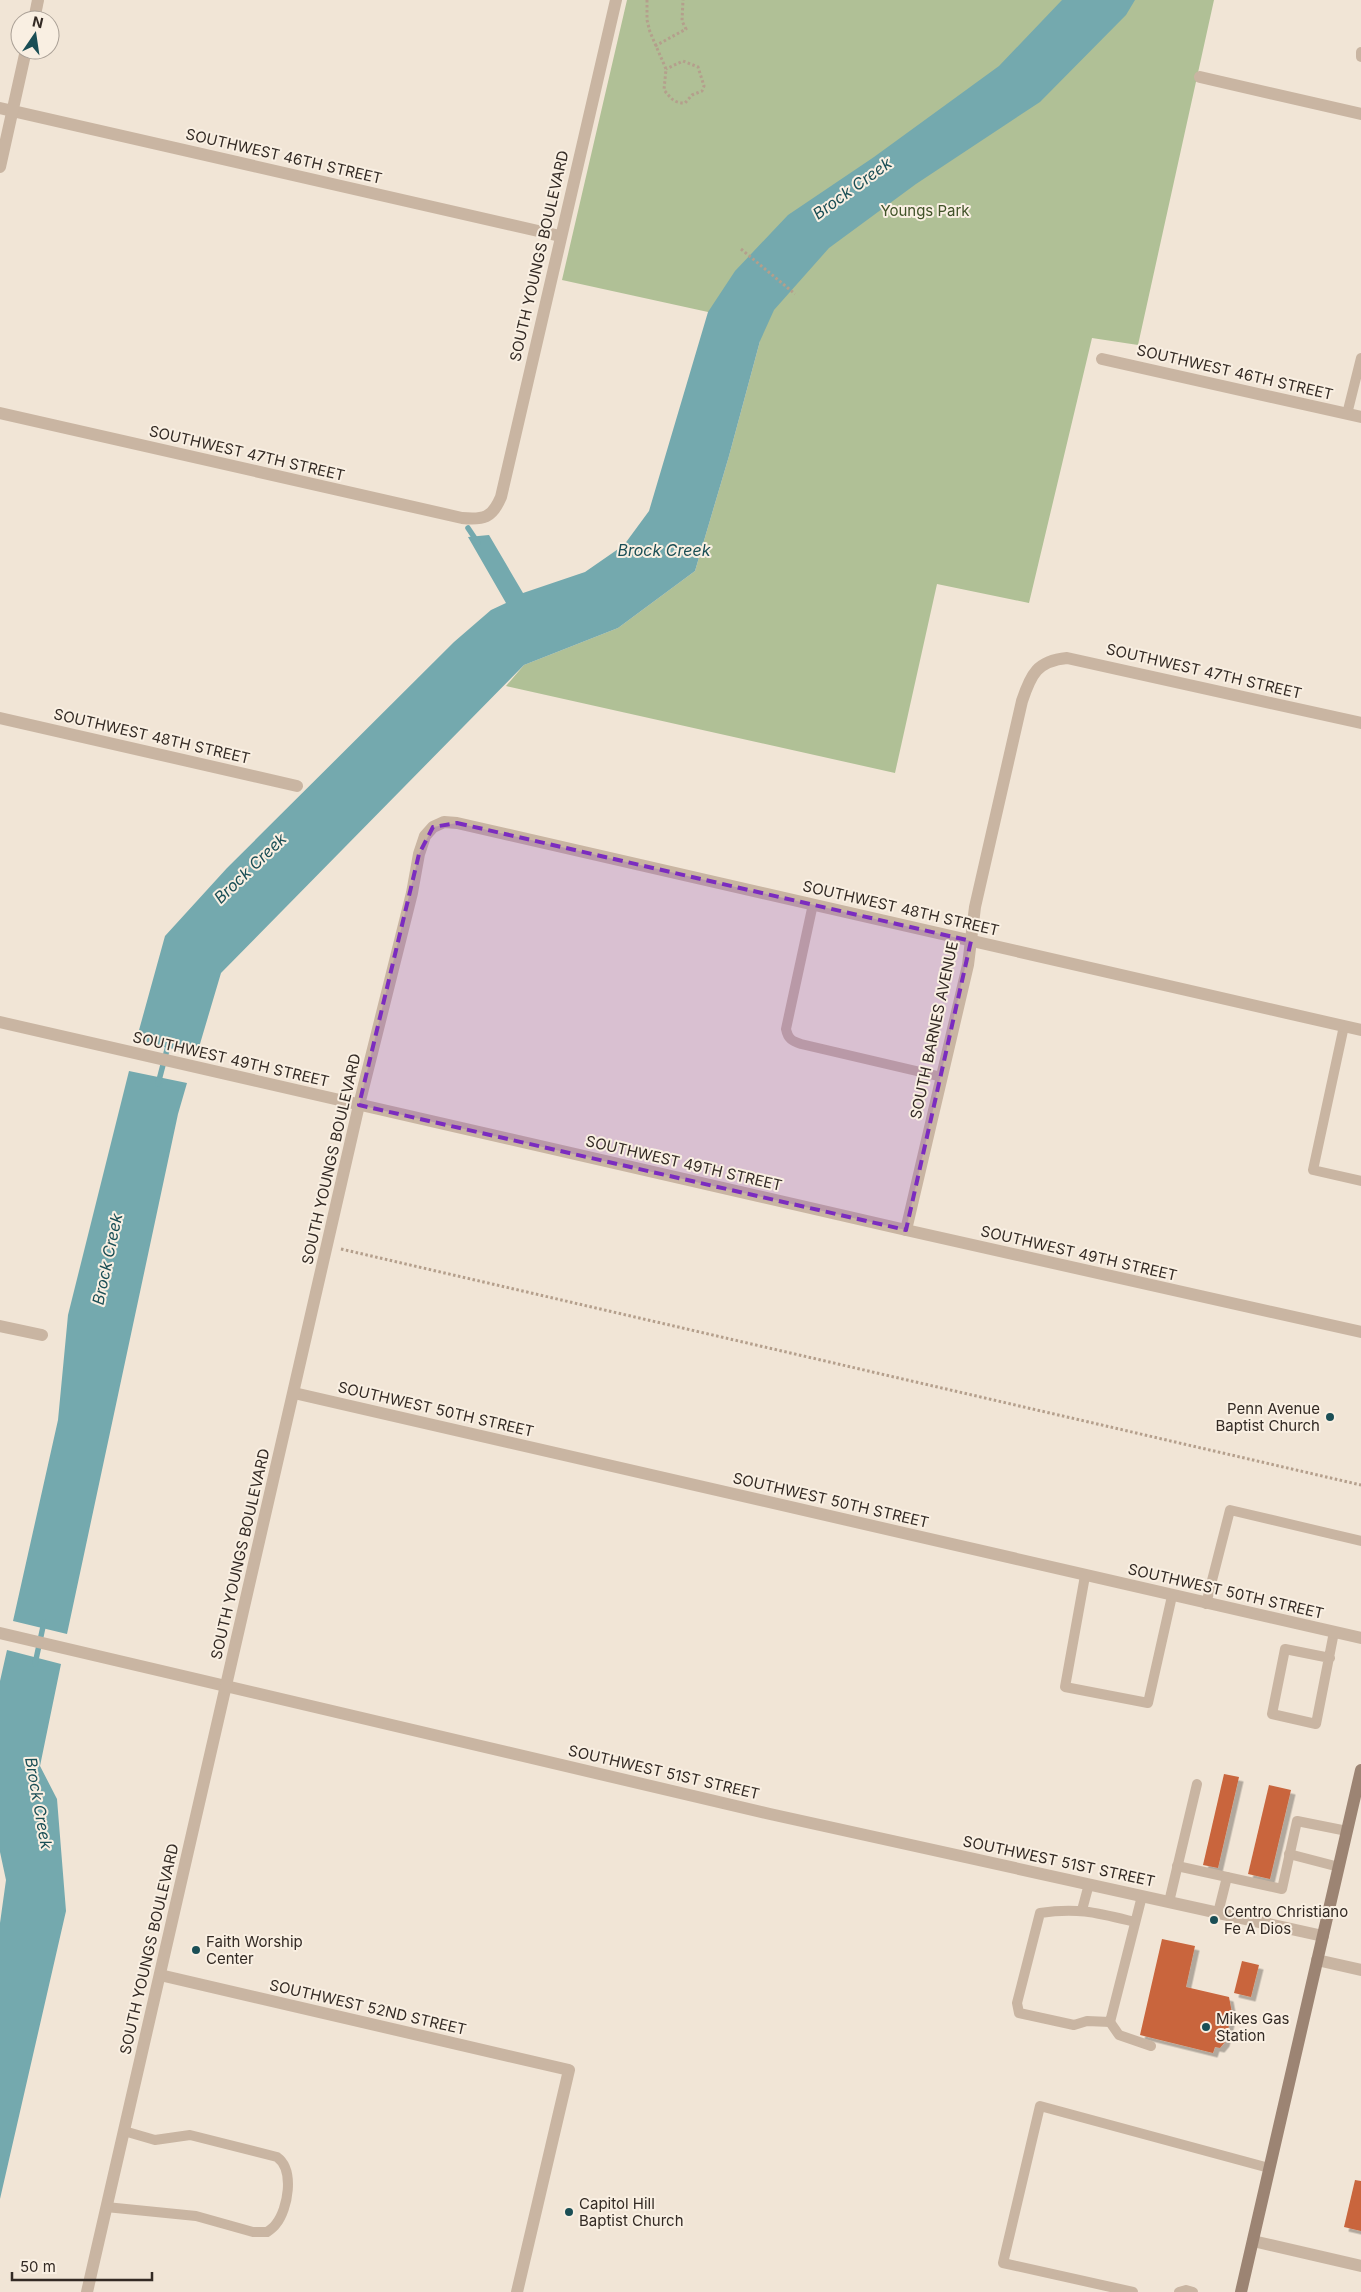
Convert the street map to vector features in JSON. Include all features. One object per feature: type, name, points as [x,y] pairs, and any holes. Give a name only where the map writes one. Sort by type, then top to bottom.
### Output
[{"type":"main road","points":[[1241,2292],[1361,1770]]},
{"type":"street","name":"SOUTH YOUNGS BOULEVARD","points":[[488,516],[496,509],[500,496],[616,0]]},
{"type":"street","points":[[0,167],[6,110],[23,60]]},
{"type":"street","points":[[1200,78],[1361,114]]},
{"type":"street","name":"SOUTHWEST 46TH STREET","points":[[6,110],[560,236]]},
{"type":"street","name":"SOUTHWEST 46TH STREET","points":[[1102,359],[1361,417]]},
{"type":"street","name":"SOUTHWEST 47TH STREET","points":[[0,413],[462,518],[477,519],[488,516]]},
{"type":"street","name":"SOUTHWEST 47TH STREET","points":[[1041,665],[1051,660],[1067,658],[1086,661],[1361,723]]},
{"type":"street","name":"SOUTH BARNES AVENUE","points":[[906,1230],[968,965],[975,907],[1022,701],[1031,678],[1041,665]]},
{"type":"street","name":"SOUTHWEST 48TH STREET","points":[[0,718],[297,786]]},
{"type":"street","name":"SOUTHWEST 48TH STREET","points":[[433,827],[444,822],[457,823],[1361,1030]]},
{"type":"street","name":"SOUTH YOUNGS BOULEVARD","points":[[87,2292],[359,1105],[412,893],[419,854],[425,836],[433,827]]},
{"type":"street","name":"SOUTHWEST 49TH STREET","points":[[0,1022],[906,1230],[1361,1332]]},
{"type":"street","points":[[0,1326],[42,1335]]},
{"type":"street","name":"SOUTHWEST 50TH STREET","points":[[294,1393],[1206,1604],[1361,1638]]},
{"type":"street","name":"SOUTHWEST 51ST STREET","points":[[6,1634],[770,1814],[1323,1936]]},
{"type":"street","points":[[1317,1960],[1361,1970]]},
{"type":"street","name":"SOUTHWEST 52ND STREET","points":[[160,1975],[569,2070],[517,2292]]},
{"type":"street","points":[[1252,2241],[1361,2266]]},
{"type":"lane","points":[[1361,52],[1361,57]]},
{"type":"lane","points":[[1347,414],[1361,358]]},
{"type":"lane","points":[[814,904],[786,1029],[787,1036],[792,1041],[801,1044],[942,1077]]},
{"type":"lane","points":[[1344,1026],[1313,1170],[1361,1181]]},
{"type":"lane","points":[[1206,1604],[1230,1510],[1361,1540]]},
{"type":"lane","points":[[1085,1576],[1065,1687],[1148,1703],[1172,1596]]},
{"type":"lane","points":[[1330,1658],[1285,1649],[1272,1714],[1316,1724],[1330,1658],[1334,1632]]},
{"type":"lane","points":[[1169,1902],[1197,1784]]},
{"type":"lane","points":[[1177,1866],[1282,1889],[1297,1821],[1347,1832]]},
{"type":"lane","points":[[1289,1854],[1339,1867]]},
{"type":"lane","points":[[1218,1913],[1226,1877]]},
{"type":"lane","points":[[1082,1910],[1089,1884]]},
{"type":"lane","points":[[1142,1896],[1110,2022],[1119,2035],[1151,2046]]},
{"type":"lane","points":[[1110,2022],[1087,2021],[1074,2025],[1061,2024],[1019,2013],[1017,2003],[1040,1913],[1064,1909],[1082,1910],[1135,1922]]},
{"type":"lane","points":[[1133,2292],[1003,2263],[1040,2106],[1269,2168]]},
{"type":"lane","points":[[106,2207],[196,2216],[253,2232],[267,2232],[277,2224],[284,2204],[289,2180],[283,2162],[277,2157],[190,2135],[155,2140],[124,2132]]},
{"type":"lane","points":[[1179,2292],[1186,2290],[1193,2292]]},
{"type":"path","points":[[647,0],[647,20],[655,46],[666,69],[664,90],[677,103],[685,103],[692,95],[702,91],[704,86],[698,67],[683,61],[666,69]]},
{"type":"path","points":[[655,46],[686,29],[682,21],[683,0]]},
{"type":"path","points":[[741,249],[795,294]]},
{"type":"path","points":[[328,1246],[1361,1485]]},
{"type":"highlighted area","points":[[457,823],[971,941],[906,1230],[359,1105],[419,854],[433,827]]},
{"type":"green space","name":"Youngs Park","points":[[627,0],[1214,0],[1138,345],[1092,338],[1029,603],[937,584],[895,773],[506,686],[524,665],[618,628],[695,571],[760,341],[708,312],[562,280]]},
{"type":"water","name":"Brock Creek","points":[[1062,0],[1135,0],[1126,15],[1040,102],[916,184],[829,248],[774,310],[760,341],[695,571],[618,628],[524,665],[221,973],[197,1054],[136,1041],[165,936],[227,868],[454,642],[491,610],[506,603],[468,537],[489,535],[523,593],[585,572],[624,545],[649,511],[708,312],[735,271],[788,215],[874,157],[999,66]]},
{"type":"water","name":"Brock Creek","points":[[129,1071],[187,1083],[178,1114],[67,1634],[13,1621],[58,1420],[68,1315]]},
{"type":"water","name":"Brock Creek","points":[[7,1650],[61,1664],[40,1766],[57,1799],[66,1911],[0,2199],[0,1923],[6,1880],[0,1852],[0,1681]]},
{"type":"building","points":[[1224,1774],[1239,1777],[1218,1868],[1203,1865]]},
{"type":"building","points":[[1269,1785],[1291,1790],[1270,1879],[1248,1874]]},
{"type":"building","points":[[1162,1939],[1195,1946],[1186,1987],[1229,1997],[1232,2013],[1225,2042],[1220,2048],[1215,2047],[1213,2053],[1140,2035]]},
{"type":"building","name":"Mikes Gas Station","points":[[1242,1961],[1259,1965],[1251,1997],[1234,1993]]},
{"type":"building","points":[[1355,2180],[1361,2181],[1361,2231],[1344,2227]]},
{"type":"waterway","points":[[468,528],[478,543]]},
{"type":"waterway","name":"Brock Creek","points":[[158,1084],[169,1042]]},
{"type":"waterway","name":"Brock Creek","points":[[35,1664],[44,1622]]},
{"type":"place","name":"Penn Avenue Baptist Church","points":[[1330,1417]]},
{"type":"place","name":"Centro Christiano Fe A Dios","points":[[1214,1920]]},
{"type":"place","name":"Faith Worship Center","points":[[196,1950]]},
{"type":"place","name":"Mikes Gas Station","points":[[1206,2027]]},
{"type":"place","name":"Capitol Hill Baptist Church","points":[[569,2212]]}]
